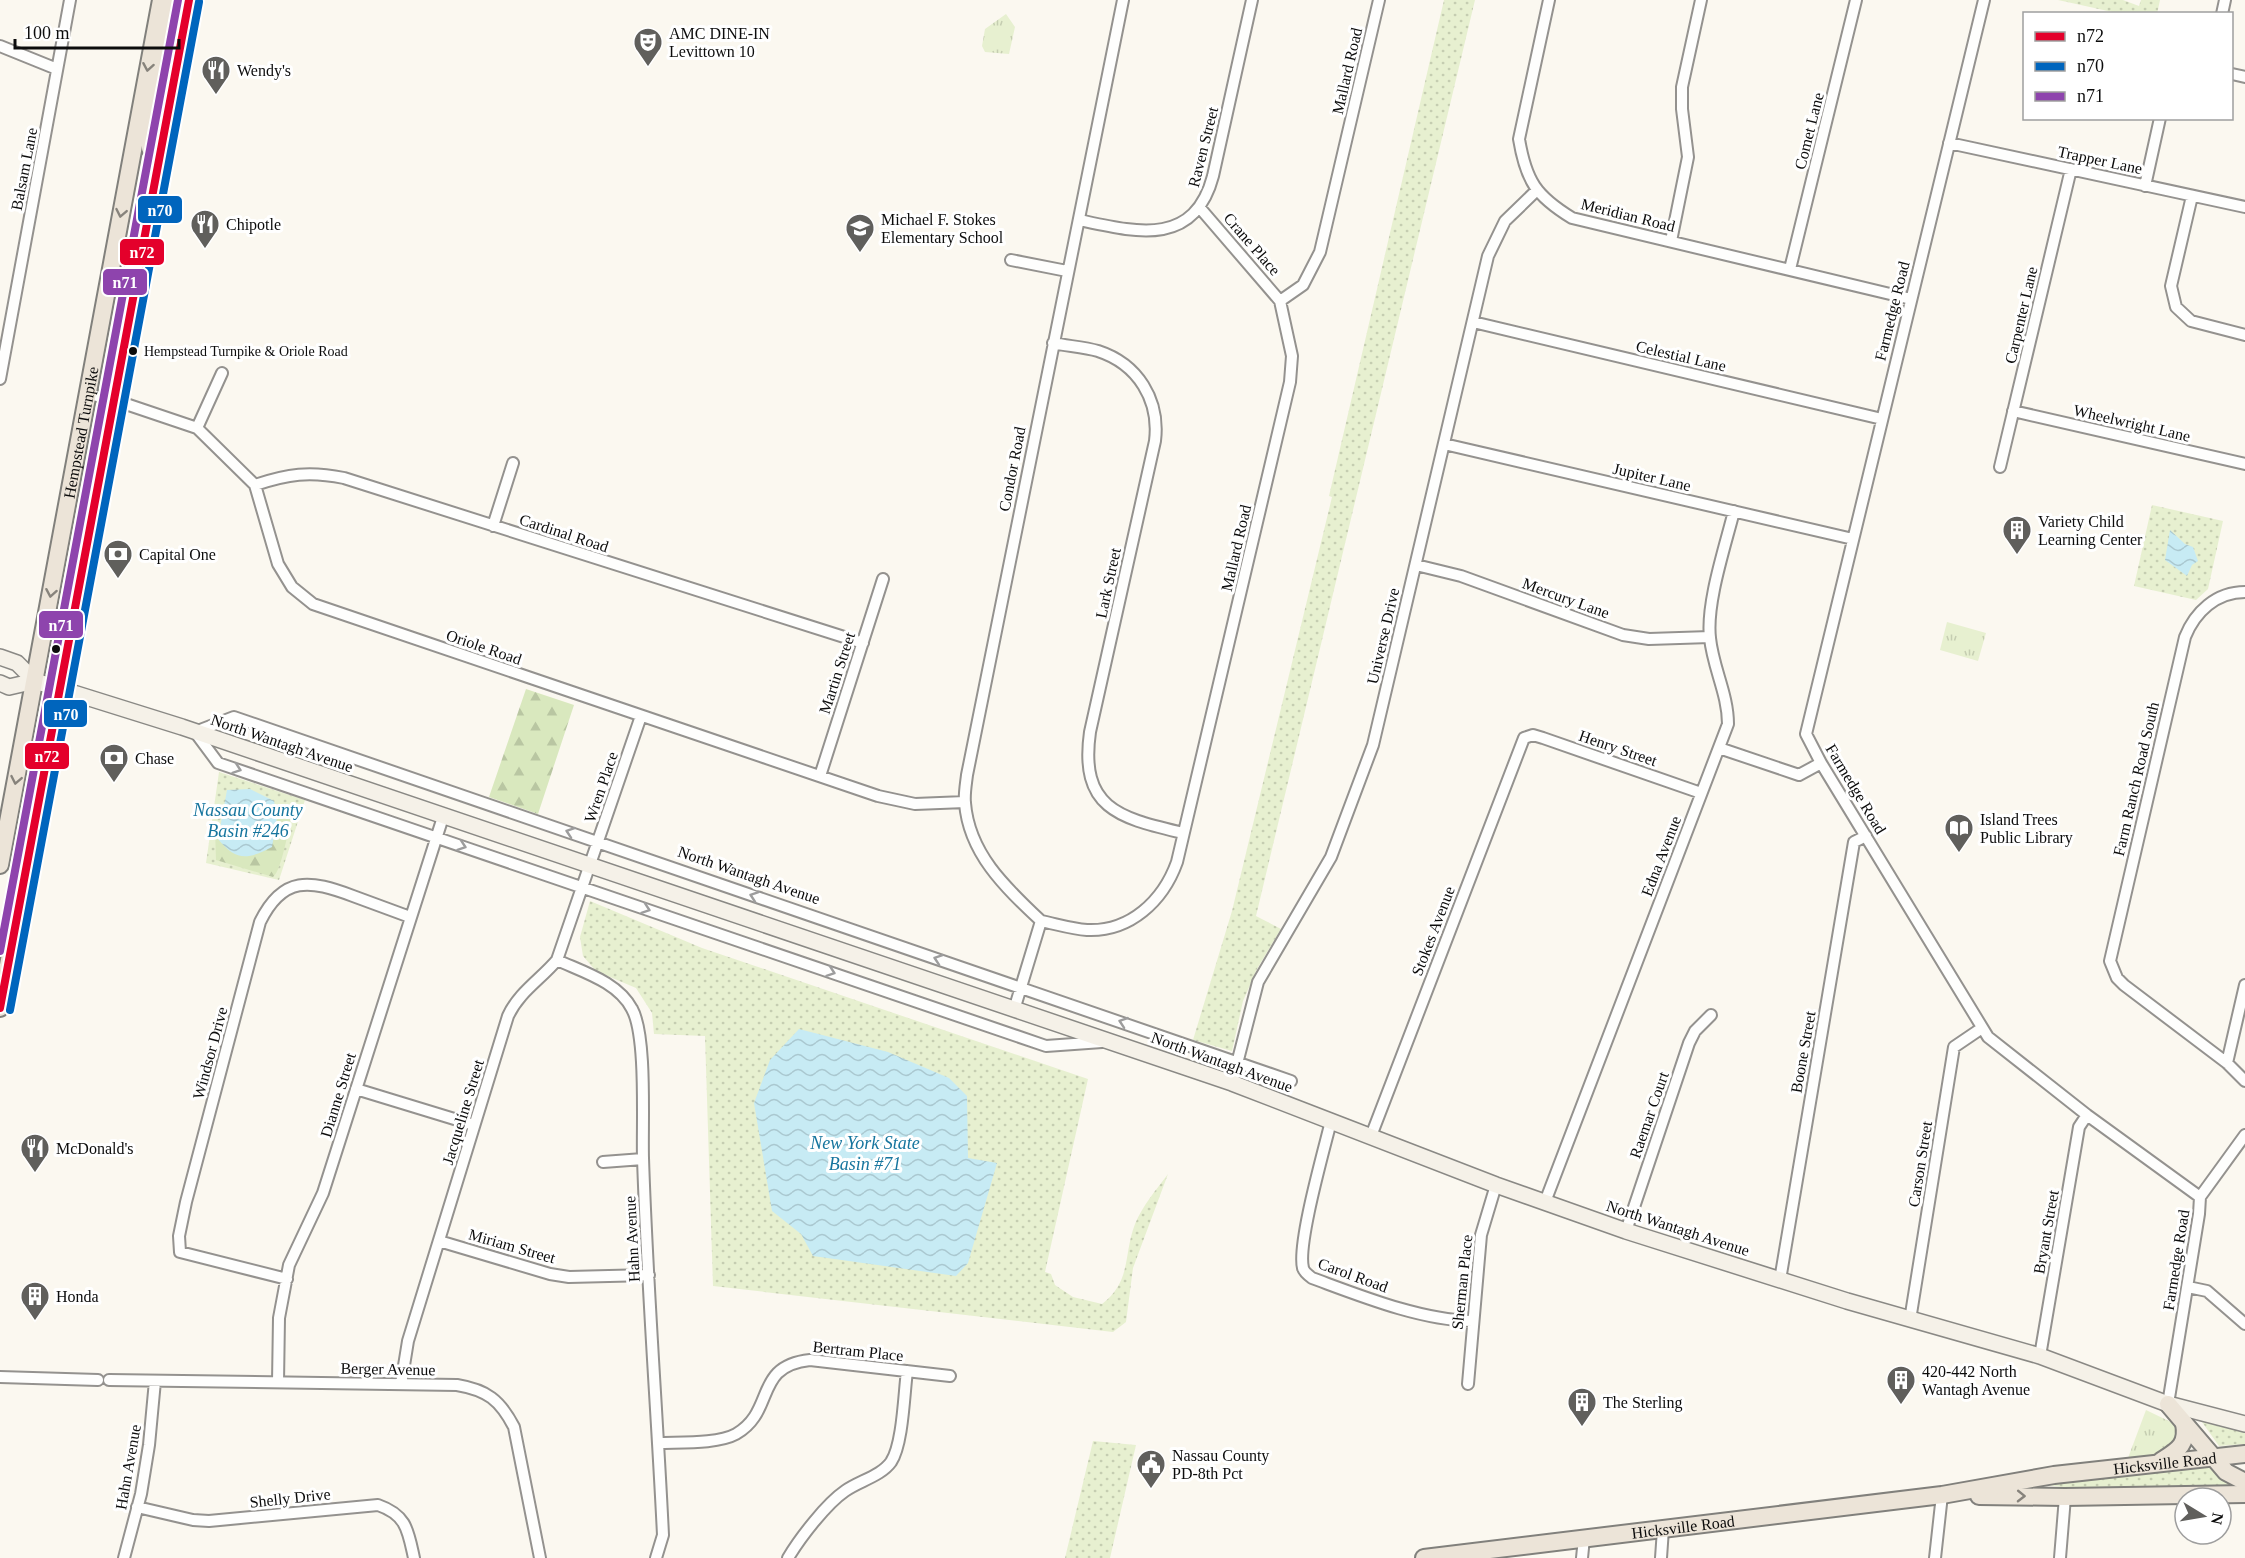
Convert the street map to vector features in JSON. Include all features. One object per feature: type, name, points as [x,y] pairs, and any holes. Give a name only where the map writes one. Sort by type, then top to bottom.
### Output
[{"type":"main road","name":"Hempstead Turnpike","points":[[0,865],[161,0]]},
{"type":"main road","points":[[159,162],[150,148],[150,137],[172,16],[172,0]]},
{"type":"main road","name":"Hempstead Turnpike","points":[[0,1008],[189,0]]},
{"type":"main road","points":[[132,155],[159,162]]},
{"type":"main road","points":[[0,657],[16,663],[35,681]]},
{"type":"main road","points":[[0,683],[9,687],[35,681]]},
{"type":"main road","name":"North Wantagh Avenue","points":[[35,681],[195,732],[1232,1083],[1496,1185],[1626,1231],[1910,1320],[2040,1356],[2168,1404],[2245,1424]]},
{"type":"main road","points":[[2168,1404],[2226,1472],[2245,1482]]},
{"type":"main road","points":[[2158,1462],[2181,1446],[2186,1434],[2184,1423]]},
{"type":"main road","name":"Hicksville Road","points":[[1424,1558],[1460,1556],[1584,1538],[1942,1495],[2054,1474],[2245,1454]]},
{"type":"main road","name":"Hicksville Road","points":[[1942,1495],[2066,1497],[2245,1494]]},
{"type":"street","name":"Balsam Lane","points":[[0,379],[70,0]]},
{"type":"street","name":"Condor Road","points":[[1041,921],[1002,884],[988,866],[976,842],[965,802],[970,751],[1123,0]]},
{"type":"street","name":"Raven Street","points":[[1078,220],[1134,231],[1162,230],[1186,220],[1200,208],[1209,192],[1252,0]]},
{"type":"street","name":"Mallard Road","points":[[1041,921],[1084,930],[1096,930],[1120,924],[1141,914],[1155,901],[1171,880],[1178,862],[1290,382],[1292,356],[1280,301],[1303,285],[1320,252],[1379,0]]},
{"type":"street","name":"Meridian Road","points":[[1549,0],[1519,139],[1522,158],[1536,191],[1552,205],[1572,218],[1911,298]]},
{"type":"street","points":[[1671,241],[1688,157],[1682,87],[1701,0]]},
{"type":"street","name":"Comet Lane","points":[[1790,269],[1856,0]]},
{"type":"street","name":"Farmedge Road","points":[[1984,0],[1806,734],[1821,763],[1988,1037],[2087,1115],[2200,1197],[2188,1287],[2168,1404]]},
{"type":"street","points":[[0,46],[57,69]]},
{"type":"street","points":[[2145,186],[2160,120]]},
{"type":"street","name":"Trapper Lane","points":[[1949,143],[2245,207]]},
{"type":"street","name":"Carpenter Lane","points":[[2000,467],[2071,169]]},
{"type":"street","name":"Universe Drive","points":[[1232,1083],[1258,982],[1331,857],[1373,745],[1488,256],[1505,221],[1536,191]]},
{"type":"street","points":[[2192,196],[2171,286],[2176,307],[2191,321],[2245,335]]},
{"type":"street","name":"Crane Place","points":[[1200,208],[1280,301]]},
{"type":"street","points":[[1011,260],[1067,271]]},
{"type":"street","name":"Celestial Lane","points":[[1473,322],[1882,419]]},
{"type":"street","name":"Lark Street","points":[[1053,343],[1099,352],[1121,363],[1141,380],[1155,412],[1155,441],[1090,732],[1088,764],[1096,791],[1112,809],[1131,820],[1184,834]]},
{"type":"street","points":[[197,428],[222,373]]},
{"type":"street","name":"Oriole Road","points":[[88,394],[114,400],[197,428],[255,485],[278,564],[292,587],[313,604],[878,796],[905,802],[940,804],[965,802]]},
{"type":"street","name":"Wheelwright Lane","points":[[2013,411],[2245,464]]},
{"type":"street","name":"Jupiter Lane","points":[[1444,444],[1853,539]]},
{"type":"street","points":[[493,526],[513,463]]},
{"type":"street","name":"Cardinal Road","points":[[255,485],[300,474],[318,473],[344,478],[863,643]]},
{"type":"street","name":"Edna Avenue","points":[[1545,1202],[1728,724],[1725,694],[1716,673],[1710,638],[1710,613],[1734,511]]},
{"type":"street","name":"Mercury Lane","points":[[1416,565],[1461,576],[1623,635],[1649,639],[1710,638]]},
{"type":"street","name":"Martin Street","points":[[820,776],[883,579]]},
{"type":"street","name":"Farm Ranch Road South","points":[[2227,1063],[2124,985],[2110,965],[2185,637],[2190,624],[2205,607],[2223,596],[2245,592]]},
{"type":"street","name":"Wren Place","points":[[590,867],[641,716]]},
{"type":"street","name":"North Wantagh Avenue","points":[[1108,1041],[1046,1046],[218,763],[195,732],[234,717],[1291,1081]]},
{"type":"street","name":"Henry Street","points":[[1524,738],[1533,735],[1543,738],[1701,793]]},
{"type":"street","name":"Stokes Avenue","points":[[1371,1136],[1524,738]]},
{"type":"street","points":[[1719,748],[1799,775],[1821,763]]},
{"type":"street","name":"Dianne Street","points":[[278,1382],[279,1318],[289,1265],[323,1193],[443,817]]},
{"type":"street","name":"Boone Street","points":[[1780,1280],[1854,842],[1866,836]]},
{"type":"street","name":"Jacqueline Street","points":[[401,1384],[408,1341],[508,1016],[513,1004],[544,976],[557,960],[590,867]]},
{"type":"street","name":"Windsor Drive","points":[[287,1279],[180,1252],[179,1236],[186,1202],[260,922],[268,906],[279,894],[293,887],[308,884],[328,887],[410,916]]},
{"type":"street","points":[[1014,1010],[1041,921]]},
{"type":"street","name":"Hahn Avenue","points":[[557,960],[608,984],[622,995],[632,1008],[640,1038],[643,1159],[663,1535],[656,1558]]},
{"type":"street","points":[[2245,985],[2227,1063],[2245,1080]]},
{"type":"street","name":"Raemar Court","points":[[1626,1231],[1689,1043],[1695,1031],[1711,1015]]},
{"type":"street","name":"Carson Street","points":[[1910,1320],[1954,1047],[1982,1028]]},
{"type":"street","points":[[356,1089],[474,1125]]},
{"type":"street","name":"Bryant Street","points":[[2040,1356],[2079,1127],[2087,1115]]},
{"type":"street","name":"Carol Road","points":[[1331,1121],[1303,1242],[1303,1267],[1306,1274],[1322,1282],[1407,1310],[1472,1321]]},
{"type":"street","points":[[2200,1197],[2245,1135]]},
{"type":"street","points":[[603,1162],[643,1159]]},
{"type":"street","name":"Sherman Place","points":[[1468,1384],[1481,1235],[1496,1185]]},
{"type":"street","name":"Miriam Street","points":[[439,1241],[550,1274],[569,1277],[649,1275]]},
{"type":"street","points":[[2188,1287],[2206,1291],[2245,1324]]},
{"type":"street","name":"Bertram Place","points":[[658,1443],[719,1439],[737,1433],[753,1419],[776,1373],[784,1366],[796,1361],[810,1360],[950,1376]]},
{"type":"street","points":[[788,1558],[800,1539],[842,1493],[880,1472],[891,1462],[899,1437],[907,1371]]},
{"type":"street","name":"Berger Avenue","points":[[0,1377],[457,1385],[475,1388],[490,1396],[505,1410],[514,1426],[540,1558]]},
{"type":"street","name":"Hahn Avenue","points":[[124,1558],[137,1508],[149,1445],[155,1381]]},
{"type":"street","points":[[1935,1558],[1942,1495]]},
{"type":"street","points":[[2060,1558],[2066,1497]]},
{"type":"street","name":"Shelly Drive","points":[[137,1508],[193,1520],[209,1521],[378,1505],[402,1519],[409,1532],[414,1558]]},
{"type":"street","points":[[1661,1558],[1663,1529]]},
{"type":"street","points":[[1582,1558],[1584,1538]]},
{"type":"green space","points":[[1444,0],[1475,0],[1256,916],[1281,929],[1257,969],[1243,1001],[1232,1051],[1193,1040],[1232,911],[1332,497],[1329,496]]},
{"type":"green space","points":[[2058,0],[2123,0],[2139,6],[2141,0],[2160,0],[2157,12],[2112,12]]},
{"type":"green space","points":[[1006,14],[1015,27],[1009,54],[985,52],[982,46],[985,29]]},
{"type":"green space","points":[[2152,505],[2223,521],[2208,589],[2196,600],[2134,586]]},
{"type":"green space","points":[[1947,622],[1986,633],[1978,661],[1940,650]]},
{"type":"green space","points":[[526,689],[574,705],[538,814],[489,797]]},
{"type":"green space","points":[[219,772],[305,800],[279,880],[206,863]]},
{"type":"green space","points":[[288,813],[292,816],[279,866],[273,877],[216,860],[215,829],[218,839],[271,847],[277,818]]},
{"type":"green space","points":[[590,901],[702,948],[1088,1079],[1045,1272],[1051,1274],[1055,1285],[1073,1297],[1102,1304],[1112,1295],[1122,1277],[1131,1235],[1138,1217],[1168,1174],[1133,1268],[1126,1322],[1113,1332],[713,1286],[705,1036],[654,1034],[652,1013],[636,988],[596,971],[583,956],[580,937]]},
{"type":"green space","points":[[2146,1410],[2177,1425],[2183,1434],[2162,1454],[2128,1458]]},
{"type":"green space","points":[[2202,1422],[2245,1432],[2245,1444],[2219,1446]]},
{"type":"green space","points":[[1093,1441],[1136,1445],[1110,1558],[1065,1558]]},
{"type":"green space","points":[[2209,1464],[2234,1486],[2084,1490],[2040,1484]]},
{"type":"water","points":[[2170,530],[2185,544],[2193,547],[2198,561],[2192,565],[2187,576],[2165,560]]},
{"type":"water","name":"Nassau County Basin #246","points":[[250,789],[274,801],[277,818],[272,847],[256,854],[242,856],[236,855],[218,839],[227,790]]},
{"type":"water","name":"New York State Basin #71","points":[[799,1029],[888,1052],[949,1078],[967,1096],[968,1158],[997,1163],[968,1263],[956,1276],[813,1256],[801,1234],[772,1211],[754,1103],[770,1060]]},
{"type":"transit line","name":"n71","points":[[0,951],[178,0]]},
{"type":"transit line","name":"n72","points":[[0,1008],[189,0]]},
{"type":"transit line","name":"n70","points":[[10,1010],[199,2]]},
{"type":"place","name":"AMC DINE-IN Levittown 10","points":[[648,68]]},
{"type":"place","name":"Wendy's","points":[[216,96]]},
{"type":"place","name":"Chipotle","points":[[205,250]]},
{"type":"place","name":"Michael F. Stokes Elementary School","points":[[860,254]]},
{"type":"place","name":"Hempstead Turnpike & Oriole Road","points":[[133,351]]},
{"type":"place","name":"Variety Child Learning Center","points":[[2017,556]]},
{"type":"place","name":"Capital One","points":[[118,580]]},
{"type":"place","name":"Chase","points":[[114,784]]},
{"type":"place","name":"Island Trees Public Library","points":[[1959,854]]},
{"type":"place","name":"McDonald's","points":[[35,1174]]},
{"type":"place","name":"Honda","points":[[35,1322]]},
{"type":"place","name":"420-442 North Wantagh Avenue","points":[[1901,1406]]},
{"type":"place","name":"The Sterling","points":[[1582,1428]]},
{"type":"place","name":"Nassau County PD-8th Pct","points":[[1151,1490]]}]
